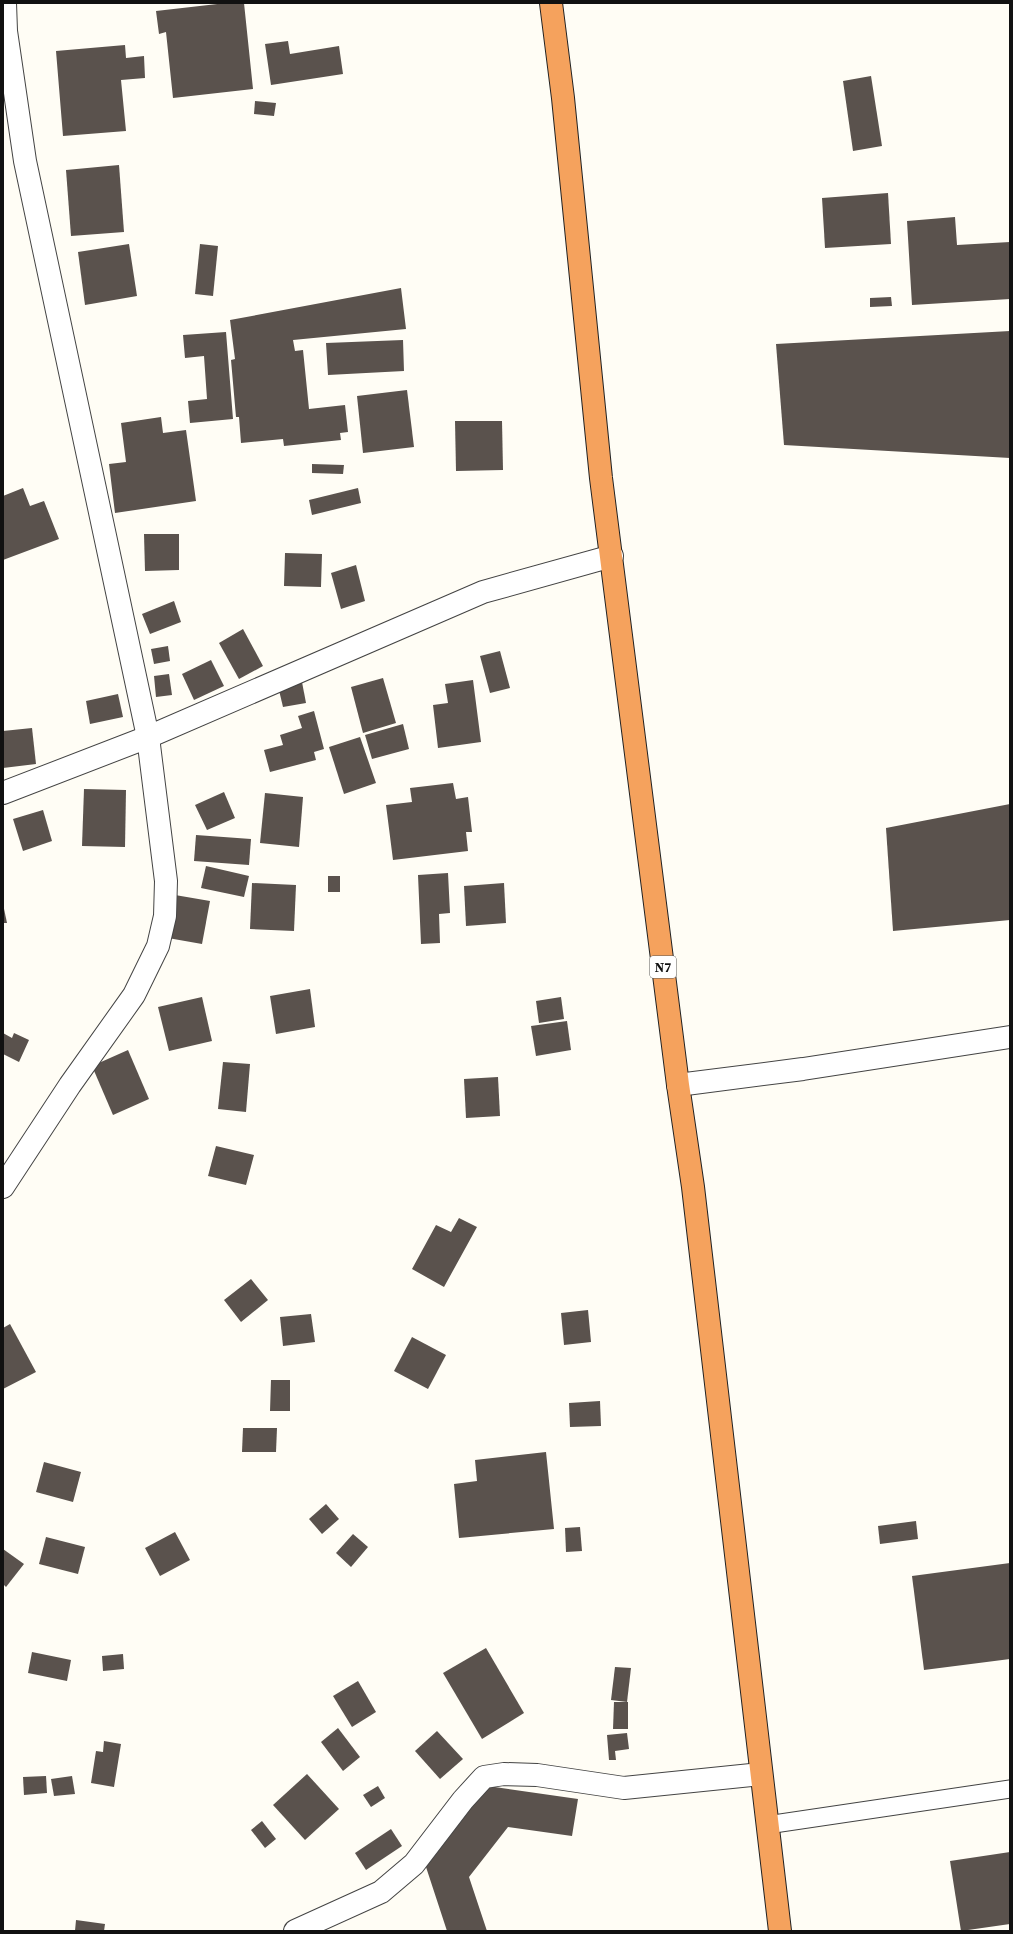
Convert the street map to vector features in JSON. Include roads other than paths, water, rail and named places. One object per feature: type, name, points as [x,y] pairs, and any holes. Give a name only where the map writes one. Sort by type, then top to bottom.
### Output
[{"type":"highway","name":"N7","points":[[551,3],[601,478],[678,1084],[693,1187],[780,1931]]},
{"type":"street","points":[[3,1187],[70,1085],[134,995],[158,946],[165,916],[166,881],[148,738],[25,161],[6,31],[5,3]]},
{"type":"street","points":[[3,793],[148,738],[483,592],[612,556]]},
{"type":"street","points":[[678,1084],[803,1069],[1010,1037]]},
{"type":"street","points":[[295,1931],[381,1892],[414,1864],[463,1800],[484,1778],[504,1774],[537,1775],[624,1788],[761,1774]]},
{"type":"lane","points":[[767,1825],[1010,1790]]}]
